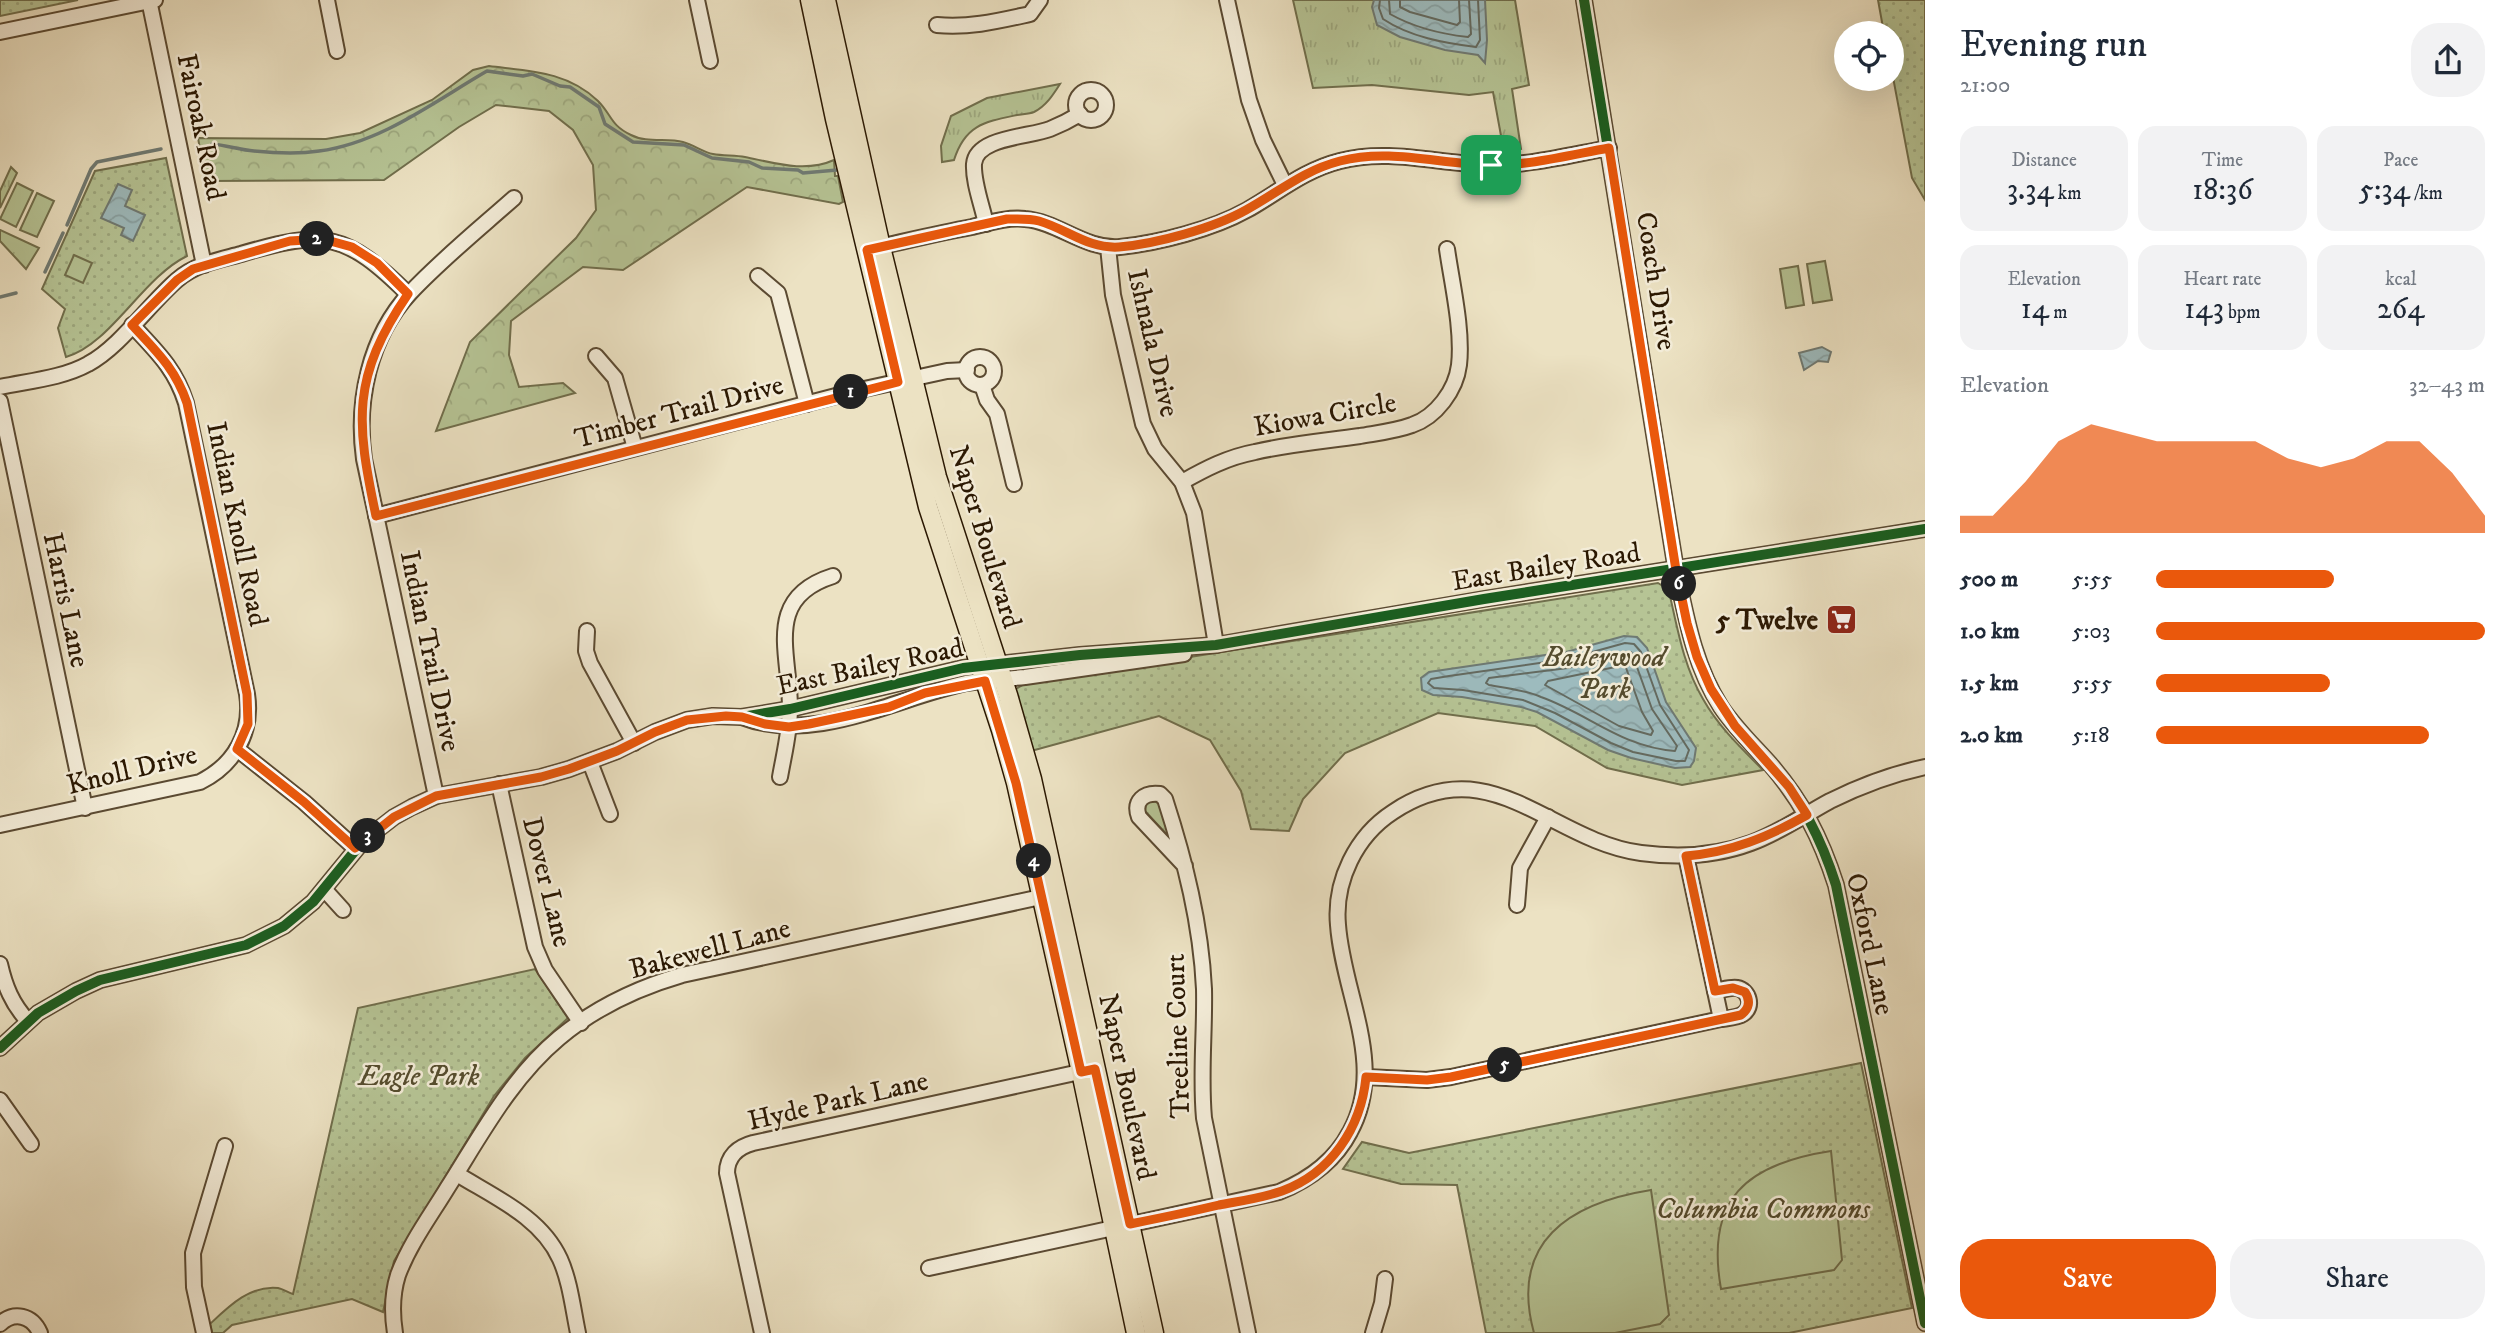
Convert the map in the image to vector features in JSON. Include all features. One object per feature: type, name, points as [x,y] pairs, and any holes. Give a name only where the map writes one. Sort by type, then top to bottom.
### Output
[{"type":"main road","name":"Naper Boulevard","points":[[810,0],[905,380],[928,507],[992,673],[1009,756],[1051,895],[1122,1226],[1154,1333]]},
{"type":"main road","name":"Naper Boulevard","points":[[826,0],[874,248]]},
{"type":"main road","name":"Naper Boulevard","points":[[1122,1226],[1136,1333]]},
{"type":"street","points":[[0,32],[151,0]]},
{"type":"street","name":"Fairoak Road","points":[[151,0],[204,265]]},
{"type":"street","points":[[327,0],[337,51]]},
{"type":"street","points":[[697,0],[709,61]]},
{"type":"street","points":[[937,25],[979,25],[1030,14],[1040,0]]},
{"type":"street","points":[[1227,0],[1249,100],[1263,140],[1285,185]]},
{"type":"street","name":"Coach Drive","points":[[1584,0],[1676,570]]},
{"type":"street","points":[[986,224],[974,168],[976,155],[980,150],[995,143],[1049,130],[1080,114]]},
{"type":"street","points":[[874,248],[1022,218],[1039,221],[1087,243],[1108,247],[1129,245],[1216,225],[1321,167],[1362,156],[1491,165],[1609,148]]},
{"type":"street","name":"Indian Trail Drive","points":[[436,796],[362,445],[363,398],[378,345],[408,294],[514,198]]},
{"type":"street","points":[[0,387],[75,370],[88,364],[177,280],[193,269],[279,243],[323,239],[360,252],[377,263],[408,294]]},
{"type":"street","name":"Ishnala Drive","points":[[1108,247],[1113,295],[1143,424],[1155,449],[1182,482],[1195,513],[1216,645]]},
{"type":"street","name":"Kiowa Circle","points":[[1182,482],[1211,466],[1244,454],[1383,432],[1412,425],[1433,412],[1443,403],[1452,388],[1459,365],[1457,320],[1447,249]]},
{"type":"street","points":[[758,276],[778,293],[807,404]]},
{"type":"street","name":"Indian Knoll Road","points":[[132,325],[176,375],[187,403],[247,694],[248,724],[237,749]]},
{"type":"street","points":[[596,356],[615,378],[635,449]]},
{"type":"street","points":[[982,385],[993,376],[993,368],[990,361],[977,358],[969,363],[969,379],[982,385],[987,400],[997,414],[1014,484]]},
{"type":"street","name":"Timber Trail Drive","points":[[376,516],[807,404],[947,371],[967,370]]},
{"type":"street","name":"Harris Lane","points":[[0,401],[85,808]]},
{"type":"street","name":"East Bailey Road","points":[[742,717],[760,724],[789,727],[889,707],[992,673],[1114,651],[1216,645],[1484,599],[1925,530]]},
{"type":"street","name":"Oxford Lane","points":[[1676,570],[1687,623],[1697,657],[1711,689],[1735,726],[1789,787],[1807,815],[1824,849],[1836,885],[1925,1323]]},
{"type":"street","points":[[780,777],[790,709],[785,646],[789,610],[806,587],[833,576]]},
{"type":"street","points":[[587,631],[586,651],[590,663],[634,743]]},
{"type":"street","name":"East Bailey Road","points":[[0,1048],[28,1021],[76,991],[100,980],[218,952],[264,937],[302,912],[324,889],[355,848],[394,817],[436,796],[541,777],[590,762],[687,720],[713,716],[742,717],[790,709],[963,668],[992,673]]},
{"type":"street","name":"Knoll Drive","points":[[0,825],[200,782],[225,766],[237,749],[311,808],[355,848]]},
{"type":"street","points":[[590,762],[610,814]]},
{"type":"street","points":[[929,1268],[1290,1188],[1328,1161],[1353,1127],[1362,1101],[1366,1077],[1361,1034],[1338,925],[1338,900],[1343,879],[1361,842],[1392,812],[1420,798],[1448,790],[1476,790],[1505,796],[1583,836],[1622,849],[1647,854],[1686,856],[1718,852],[1748,844],[1869,784],[1925,767]]},
{"type":"street","name":"Dover Lane","points":[[499,784],[534,947],[545,970],[581,1023]]},
{"type":"street","name":"Treeline Court","points":[[1185,866],[1139,817],[1137,807],[1139,800],[1145,795],[1160,794],[1165,799],[1185,866],[1198,929],[1202,964],[1204,1118],[1248,1333]]},
{"type":"street","points":[[1517,905],[1520,868],[1548,817]]},
{"type":"street","points":[[1686,856],[1721,1019]]},
{"type":"street","points":[[324,889],[343,909]]},
{"type":"street","name":"Bakewell Lane","points":[[395,1333],[393,1306],[399,1275],[411,1248],[494,1114],[522,1076],[560,1037],[621,998],[682,975],[1051,895]]},
{"type":"street","points":[[0,964],[8,992],[15,1006],[28,1021]]},
{"type":"street","points":[[1366,1077],[1427,1080],[1451,1077],[1721,1019],[1743,1014],[1747,1010],[1749,1001],[1745,992],[1739,988],[1715,991]]},
{"type":"street","name":"Hyde Park Lane","points":[[762,1333],[727,1173],[729,1160],[739,1149],[753,1143],[1088,1070]]},
{"type":"street","points":[[0,1100],[31,1144]]},
{"type":"street","points":[[204,1333],[194,1287],[193,1253],[225,1146]]},
{"type":"street","points":[[457,1174],[522,1215],[548,1239],[563,1269],[578,1333]]},
{"type":"street","points":[[1373,1333],[1382,1303],[1385,1279]]},
{"type":"street","points":[[0,1324],[11,1317],[19,1316],[32,1321],[40,1333]]},
{"type":"green space","points":[[0,0],[78,0],[0,16]]},
{"type":"green space","points":[[1293,0],[1515,0],[1529,85],[1512,89],[1521,149],[1504,152],[1493,92],[1469,95],[1372,85],[1313,88]]},
{"type":"green space","points":[[1878,0],[1925,0],[1925,200],[1912,178],[1896,91],[1904,91],[1904,21],[1882,21]]},
{"type":"green space","points":[[489,66],[546,74],[573,84],[598,101],[615,124],[637,137],[683,142],[713,154],[741,156],[790,166],[812,166],[834,160],[835,176],[838,176],[843,202],[839,204],[747,187],[623,270],[583,267],[511,321],[509,355],[519,387],[563,383],[575,393],[436,431],[470,342],[576,238],[596,210],[593,165],[573,130],[549,111],[496,105],[459,127],[384,180],[206,181],[198,138],[326,139],[360,133],[432,100],[473,70]]},
{"type":"green space","points":[[1060,84],[1038,110],[977,127],[964,139],[954,160],[942,162],[941,146],[951,116],[987,98]]},
{"type":"green space","points":[[166,158],[187,256],[155,279],[98,339],[66,357],[58,328],[65,309],[42,289],[95,171]]},
{"type":"green space","points":[[11,167],[17,173],[0,208],[0,191]]},
{"type":"green space","points":[[17,183],[33,191],[16,227],[0,219]]},
{"type":"green space","points":[[37,193],[54,201],[37,237],[20,230]]},
{"type":"green space","points":[[0,230],[39,248],[26,269],[0,241]]},
{"type":"green space","points":[[74,255],[92,263],[83,283],[65,275]]},
{"type":"green space","points":[[1825,261],[1832,300],[1813,303],[1807,264]]},
{"type":"green space","points":[[1798,266],[1804,305],[1786,308],[1780,269]]},
{"type":"green space","name":"Baileywood Park","points":[[1658,583],[1666,588],[1670,596],[1686,662],[1696,687],[1723,728],[1763,770],[1682,785],[1607,768],[1535,726],[1438,713],[1345,753],[1303,799],[1289,831],[1251,829],[1241,791],[1210,740],[1159,716],[1031,751],[1015,698],[1016,689],[1026,683]]},
{"type":"green space","points":[[1153,800],[1159,804],[1170,838],[1145,811],[1146,803]]},
{"type":"green space","name":"Eagle Park","points":[[535,969],[568,1018],[525,1058],[494,1096],[394,1261],[383,1312],[352,1299],[232,1325],[223,1333],[212,1333],[210,1324],[249,1293],[278,1288],[293,1294],[358,1008]]},
{"type":"green space","name":"Columbia Commons","points":[[1861,1063],[1912,1308],[1789,1333],[1486,1333],[1457,1185],[1401,1184],[1343,1169],[1362,1142],[1409,1153]]},
{"type":"green space","points":[[1831,1151],[1842,1260],[1834,1270],[1721,1289],[1719,1231],[1726,1209],[1738,1191],[1776,1165]]},
{"type":"green space","points":[[1651,1190],[1669,1315],[1660,1324],[1615,1333],[1534,1333],[1528,1301],[1530,1274],[1538,1251],[1552,1232],[1571,1217],[1595,1205]]},
{"type":"water","points":[[1374,0],[1485,0],[1485,63],[1478,55],[1445,50],[1400,37],[1377,25],[1372,7]]},
{"type":"water","points":[[118,184],[132,190],[125,206],[145,215],[133,241],[121,235],[124,228],[101,218]]},
{"type":"water","points":[[1822,347],[1831,352],[1828,362],[1818,361],[1804,370],[1799,353]]},
{"type":"water","points":[[1624,636],[1637,637],[1647,648],[1666,702],[1696,748],[1690,767],[1675,768],[1608,750],[1537,712],[1521,707],[1433,695],[1422,690],[1421,678],[1429,672],[1566,652]]},
{"type":"waterway","points":[[212,144],[287,153],[342,146],[386,130],[487,71],[523,76],[532,74],[560,86],[570,87],[599,107],[605,124],[633,142],[684,145],[712,158],[749,162],[762,168],[798,170],[803,173],[837,170]]},
{"type":"waterway","points":[[67,225],[91,169],[97,162],[161,149]]},
{"type":"waterway","points":[[45,272],[63,233]]},
{"type":"waterway","points":[[0,297],[16,293]]},
{"type":"cycle path","points":[[1584,0],[1676,570],[1688,623],[1704,674],[1721,707],[1770,764],[1801,806],[1824,851],[1836,885],[1925,1323]]},
{"type":"cycle path","points":[[0,1048],[38,1013],[100,980],[246,945],[284,926],[313,902],[363,841],[412,807],[436,796],[541,777],[569,769],[687,720],[713,716],[742,717],[790,709],[963,668],[1080,655],[1216,645],[1484,599],[1925,529]]},
{"type":"place","name":"5 Twelve","points":[[1841,620]]},
{"type":"route","points":[[1609,148],[1676,570],[1697,657],[1721,707],[1789,787],[1807,815],[1748,844],[1718,852],[1686,856],[1715,991],[1739,988],[1745,992],[1749,1001],[1748,1007],[1741,1015],[1451,1077],[1427,1080],[1366,1077],[1358,1115],[1346,1140],[1328,1161],[1300,1182],[1279,1192],[1256,1198],[1130,1224],[1095,1069],[1081,1072],[1016,783],[985,681],[925,693],[889,707],[789,727],[726,716],[679,722],[617,751],[569,769],[541,777],[436,796],[394,817],[355,848],[326,820],[237,749],[248,724],[249,706],[187,403],[176,375],[132,325],[177,280],[193,269],[279,243],[323,239],[352,247],[377,263],[408,294],[378,345],[365,385],[361,411],[364,459],[376,516],[898,382],[867,250],[1022,218],[1039,221],[1093,245],[1118,247],[1216,225],[1249,209],[1299,176],[1362,156],[1491,165],[1609,148]]}]
